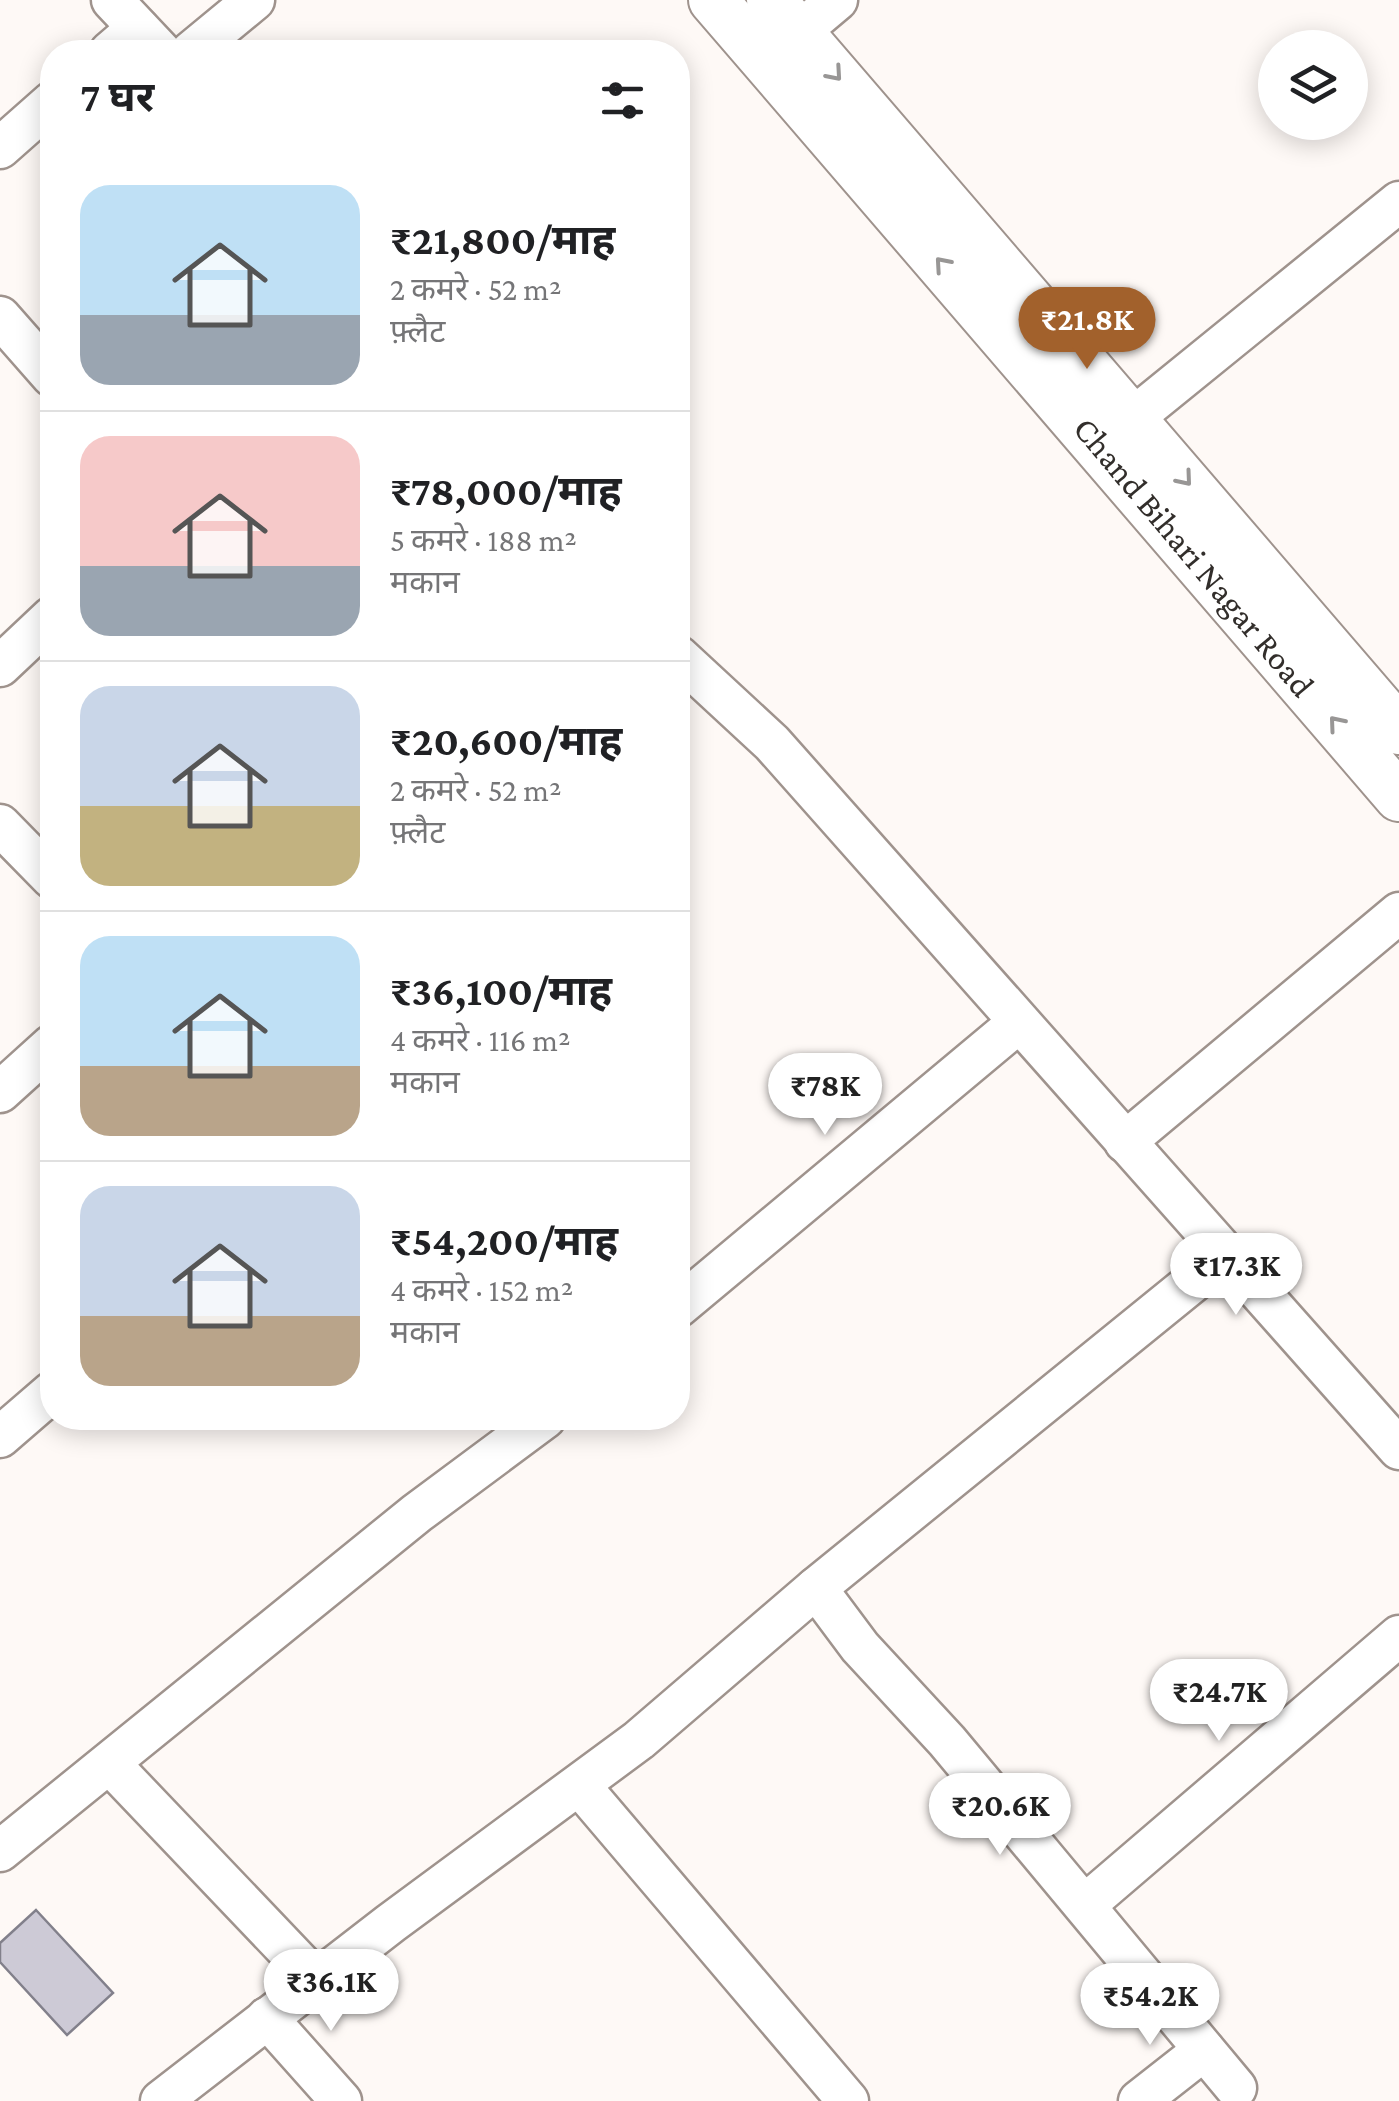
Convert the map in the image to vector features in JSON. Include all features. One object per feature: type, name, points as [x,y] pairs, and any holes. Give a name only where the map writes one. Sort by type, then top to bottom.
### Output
[{"type":"street","points":[[206,40],[254,0]]},
{"type":"street","name":"Chand Bihari Nagar Road","points":[[713,0],[1399,797]]},
{"type":"street","points":[[785,16],[838,0]]},
{"type":"street","name":"Chand Bihari Nagar Road","points":[[785,16],[1395,719]]},
{"type":"street","points":[[0,148],[40,113]]},
{"type":"street","points":[[1134,418],[1399,202]]},
{"type":"street","points":[[0,317],[40,362]]},
{"type":"street","points":[[0,666],[40,628]]},
{"type":"street","points":[[690,673],[772,743],[1399,1449]]},
{"type":"street","points":[[0,824],[40,866]]},
{"type":"street","points":[[1125,1142],[1399,913]]},
{"type":"street","points":[[690,1297],[1018,1023]]},
{"type":"street","points":[[0,1092],[40,1056]]},
{"type":"street","points":[[161,2101],[316,1980],[580,1786],[816,1588],[1226,1255]]},
{"type":"street","points":[[0,1437],[40,1402]]},
{"type":"street","points":[[2,1846],[112,1765],[522,1430]]},
{"type":"street","points":[[816,1588],[860,1648],[948,1742],[1236,2088]]},
{"type":"street","points":[[1085,1905],[1399,1636]]},
{"type":"street","points":[[112,1765],[316,1980]]},
{"type":"street","points":[[580,1786],[848,2101]]},
{"type":"street","points":[[267,2018],[340,2101]]},
{"type":"street","points":[[1140,2101],[1204,2050]]},
{"type":"building","points":[[36,1910],[113,1993],[67,2035],[0,1962],[0,1943]]}]
